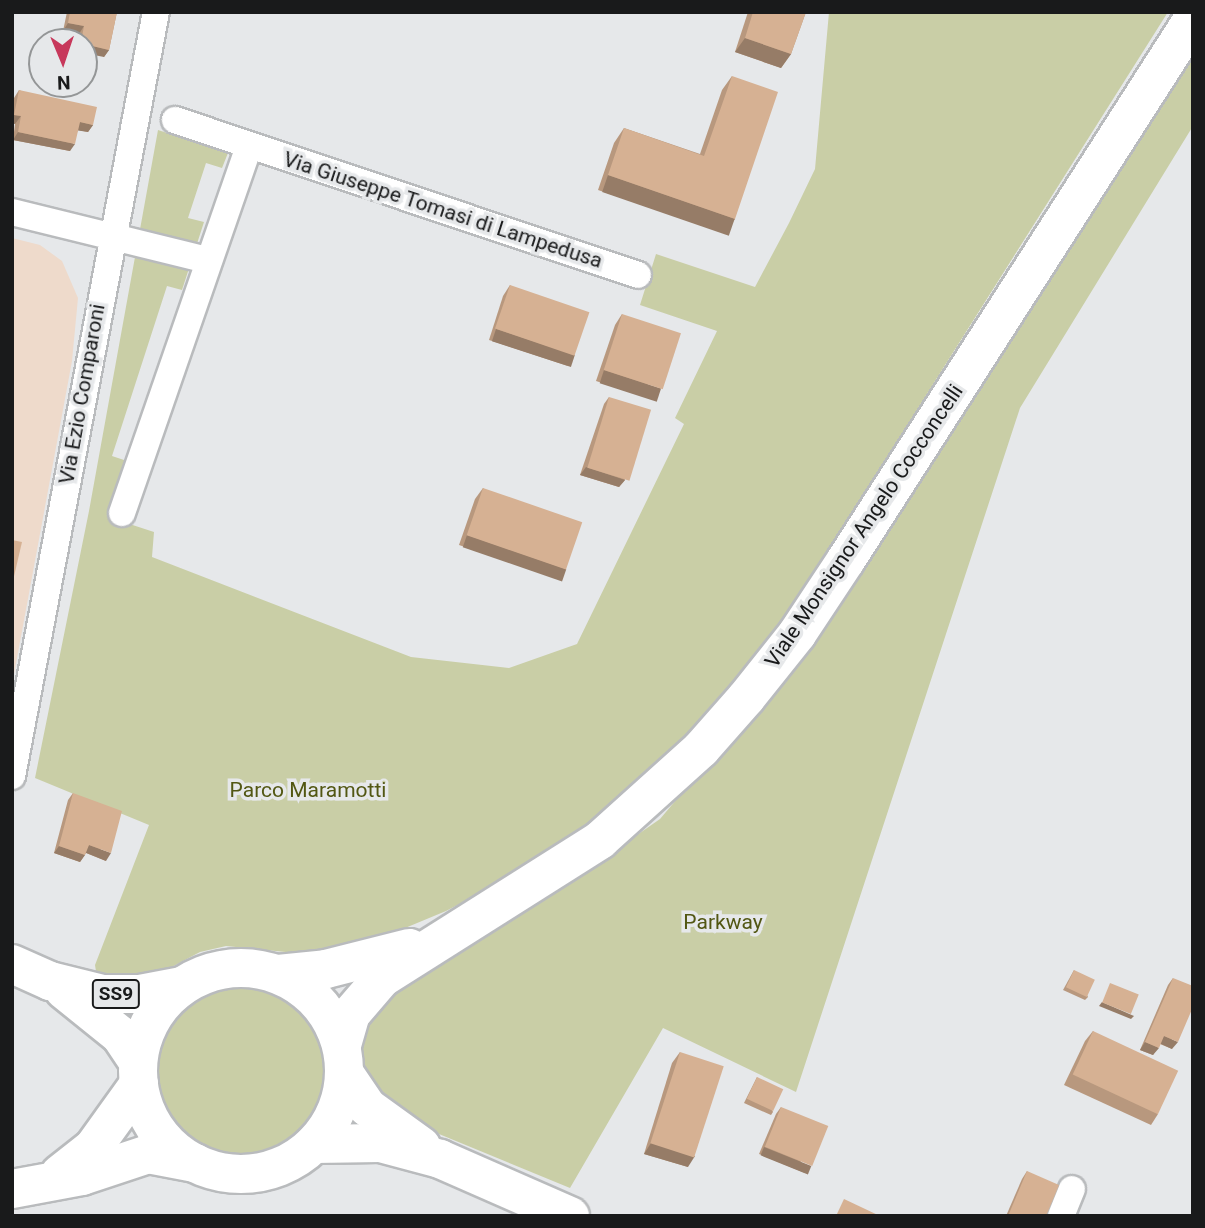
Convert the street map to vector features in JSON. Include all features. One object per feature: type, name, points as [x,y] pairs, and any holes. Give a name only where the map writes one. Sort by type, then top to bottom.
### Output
[{"type":"main road","name":"Viale Monsignor Angelo Cocconcelli","points":[[343,1060],[351,1014],[363,995],[437,940],[526,891],[600,840],[701,749],[746,698],[797,634],[846,560],[1193,19]]},
{"type":"main road","name":"Viale Monsignor Angelo Cocconcelli","points":[[278,974],[376,959],[437,940]]},
{"type":"main road","points":[[12,964],[50,981]]},
{"type":"main road","points":[[49,1182],[93,1148],[139,1073],[145,1033],[160,1007],[182,986],[228,968],[278,974],[307,990],[321,1007],[343,1060],[367,1107],[440,1159]]},
{"type":"main road","name":"SS9","points":[[50,981],[103,994],[140,994],[182,986]]},
{"type":"main road","name":"SS9","points":[[50,981],[93,1010],[120,1035],[139,1073]]},
{"type":"main road","points":[[12,1189],[49,1182],[148,1154],[195,1163],[225,1173],[257,1172],[288,1163],[314,1144],[335,1112],[343,1060]]},
{"type":"main road","points":[[139,1073],[155,1125],[168,1143],[195,1163]]},
{"type":"main road","points":[[314,1144],[380,1143],[440,1159],[570,1216]]},
{"type":"street","name":"Via Ezio Comparoni","points":[[12,776],[111,237],[156,12]]},
{"type":"street","name":"Via Giuseppe Tomasi di Lampedusa","points":[[175,120],[248,147],[638,275]]},
{"type":"street","points":[[122,513],[248,147]]},
{"type":"street","points":[[12,212],[208,260]]},
{"type":"street","points":[[1061,1216],[1072,1189]]},
{"type":"shaded area","points":[[12,238],[40,245],[62,261],[78,298],[72,361],[12,685]]},
{"type":"green space","name":"Parco Maramotti","points":[[829,12],[1168,12],[793,606],[729,690],[659,765],[600,816],[523,871],[446,911],[357,948],[305,954],[226,946],[200,952],[147,980],[98,984],[95,965],[149,825],[35,778],[89,511],[158,130],[228,153],[222,168],[206,163],[188,218],[204,222],[182,290],[167,286],[112,456],[127,461],[108,517],[154,532],[152,557],[411,657],[509,668],[577,644],[684,424],[675,418],[717,331],[640,305],[656,254],[755,287],[789,223],[815,169]]},
{"type":"green space","name":"Parkway","points":[[1193,48],[1193,126],[1020,408],[796,1092],[663,1028],[570,1188],[388,1113],[361,1069],[358,1038],[377,1001],[545,899],[660,819],[797,657]]},
{"type":"green space","points":[[241,988],[273,994],[301,1012],[319,1040],[325,1072],[319,1104],[301,1132],[273,1150],[241,1156],[209,1150],[181,1132],[163,1104],[157,1072],[163,1040],[181,1012],[209,994]]},
{"type":"building","points":[[70,12],[117,12],[109,50],[98,47],[98,28],[84,28],[68,23]]},
{"type":"building","points":[[753,12],[806,12],[791,54],[745,38]]},
{"type":"building","points":[[732,76],[778,92],[735,219],[608,175],[624,128],[704,156]]},
{"type":"building","points":[[19,90],[28,92],[28,98],[56,98],[97,107],[93,125],[80,122],[75,144],[18,132],[21,116],[14,115]]},
{"type":"building","points":[[510,285],[589,312],[574,356],[495,328]]},
{"type":"building","points":[[622,314],[681,333],[663,389],[604,370]]},
{"type":"building","points":[[609,397],[651,410],[629,481],[587,468]]},
{"type":"building","points":[[483,488],[582,522],[566,569],[467,535]]},
{"type":"building","points":[[12,540],[22,542],[12,585]]},
{"type":"building","points":[[73,793],[122,811],[111,853],[89,845],[85,855],[59,846]]},
{"type":"building","points":[[1074,970],[1095,980],[1087,997],[1066,987]]},
{"type":"building","points":[[1173,978],[1193,986],[1193,1007],[1178,1042],[1164,1036],[1159,1048],[1145,1042]]},
{"type":"building","points":[[1110,983],[1139,995],[1131,1014],[1102,1002]]},
{"type":"building","points":[[1093,1031],[1178,1071],[1158,1114],[1073,1075]]},
{"type":"building","points":[[680,1052],[724,1066],[694,1158],[650,1143]]},
{"type":"building","points":[[757,1077],[783,1089],[773,1111],[747,1099]]},
{"type":"building","points":[[781,1107],[828,1126],[812,1166],[765,1147]]},
{"type":"building","points":[[1027,1171],[1059,1185],[1046,1216],[1008,1216]]},
{"type":"building","points":[[844,1199],[880,1216],[836,1216]]}]
